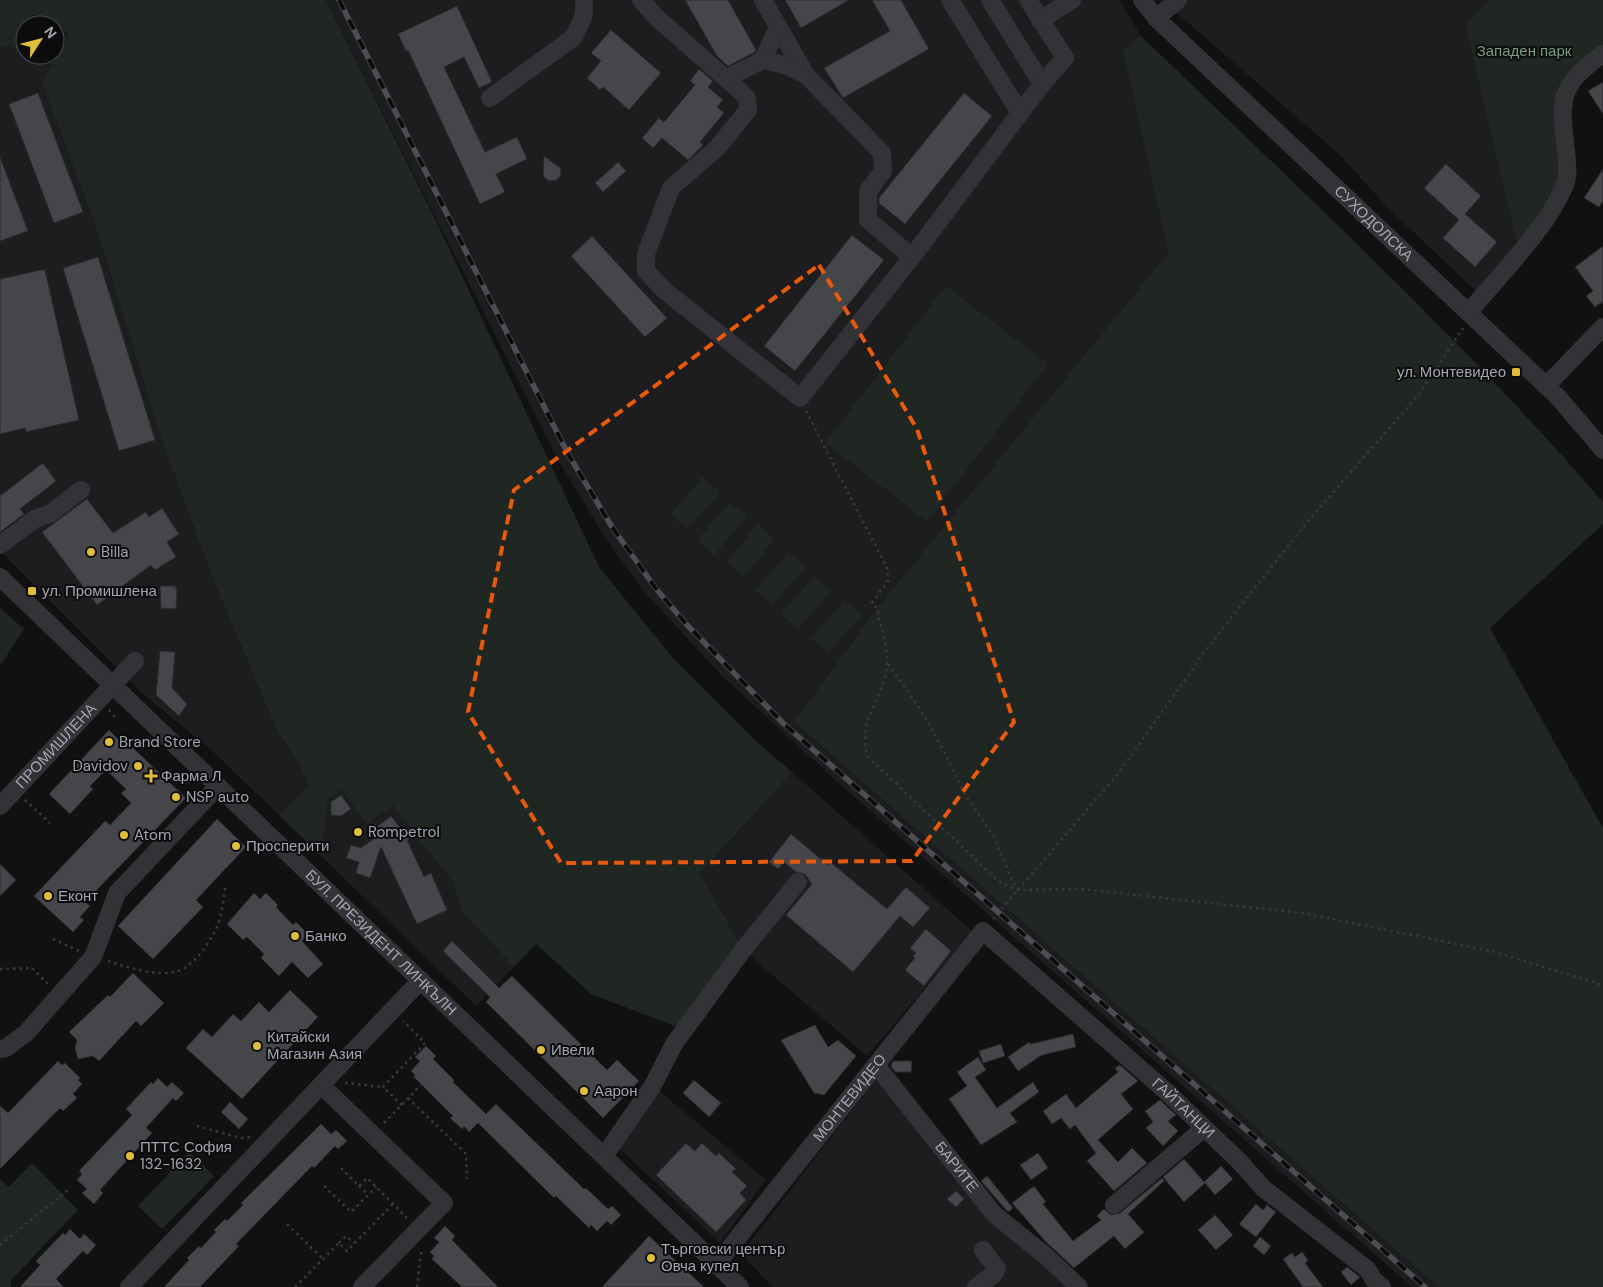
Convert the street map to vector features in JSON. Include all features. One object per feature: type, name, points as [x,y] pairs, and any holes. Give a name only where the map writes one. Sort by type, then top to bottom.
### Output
[{"type":"street","points":[[490,98],[574,37],[584,15],[584,0]]},
{"type":"street","points":[[641,0],[656,16],[747,98],[748,110],[717,148],[671,188],[646,254],[646,271],[664,290],[800,398],[912,257],[1020,112],[1065,58],[1028,0]]},
{"type":"street","points":[[763,0],[806,75],[882,153],[882,171],[868,191],[868,220],[912,257]]},
{"type":"street","points":[[950,0],[1020,112]]},
{"type":"street","points":[[990,0],[1042,84]]},
{"type":"street","points":[[1040,20],[1072,0]]},
{"type":"street","name":"СУХОДОЛСКА","points":[[1142,0],[1156,18],[1546,386],[1603,450]]},
{"type":"street","points":[[1156,18],[1178,0]]},
{"type":"street","points":[[727,78],[763,60],[778,27]]},
{"type":"street","points":[[1469,312],[1548,216],[1561,192],[1568,173],[1561,108],[1564,96],[1570,83],[1582,69],[1603,54]]},
{"type":"street","points":[[763,60],[785,65],[806,75]]},
{"type":"street","points":[[1546,386],[1603,327]]},
{"type":"street","points":[[0,545],[35,519],[51,513],[81,490]]},
{"type":"street","name":"БУЛ. ПРЕЗИДЕНТ ЛИНКЪЛН","points":[[0,576],[740,1287]]},
{"type":"street","name":"ПРОМИШЛЕНА","points":[[6,795],[135,661]]},
{"type":"street","points":[[0,1049],[6,1048],[26,1033],[94,957],[117,893],[218,786]]},
{"type":"street","points":[[604,1156],[652,1087],[674,1044],[743,950],[798,882]]},
{"type":"street","name":"МОНТЕВИДЕО","points":[[716,1265],[983,931]]},
{"type":"street","name":"ГАЙТАНЦИ","points":[[983,931],[1126,1055],[1240,1162],[1262,1188],[1366,1269],[1382,1287]]},
{"type":"street","points":[[129,1287],[421,980]]},
{"type":"street","name":"БАРИТЕ","points":[[876,1065],[994,1214],[1048,1257],[1079,1287]]},
{"type":"street","points":[[321,1085],[444,1203],[362,1287]]},
{"type":"street","points":[[1114,1205],[1203,1129]]},
{"type":"street","points":[[976,1287],[994,1274],[997,1269],[983,1250]]},
{"type":"path","points":[[999,912],[1118,774],[1206,650],[1308,521],[1420,393],[1462,331],[1469,312]]},
{"type":"path","points":[[800,398],[887,568],[888,581],[872,603],[877,608],[888,664],[884,684],[869,712],[865,731],[867,756],[997,880],[1016,890],[1080,889],[1303,913],[1491,950],[1603,985]]},
{"type":"path","points":[[888,664],[919,707],[945,753],[965,795],[994,836],[1016,890]]},
{"type":"path","points":[[108,709],[116,718]]},
{"type":"path","points":[[6,795],[50,824]]},
{"type":"path","points":[[53,939],[94,957],[143,971],[169,973],[183,970],[191,964],[216,930],[226,886]]},
{"type":"path","points":[[0,969],[32,968],[60,995]]},
{"type":"path","points":[[383,1087],[425,1042],[392,1010]]},
{"type":"path","points":[[321,1085],[347,1083],[383,1087],[402,1105]]},
{"type":"path","points":[[373,1134],[421,1085]]},
{"type":"path","points":[[408,1098],[466,1154],[467,1178]]},
{"type":"path","points":[[197,1126],[241,1138],[274,1134]]},
{"type":"path","points":[[341,1168],[368,1195]]},
{"type":"path","points":[[359,1186],[367,1178],[393,1204],[413,1235],[421,1253],[417,1287]]},
{"type":"path","points":[[324,1186],[351,1212],[376,1187]]},
{"type":"path","points":[[0,1245],[68,1190]]},
{"type":"path","points":[[339,1243],[347,1251],[393,1204]]},
{"type":"path","points":[[287,1224],[323,1259]]},
{"type":"path","points":[[295,1287],[346,1236],[354,1244]]},
{"type":"highlighted area","points":[[819,265],[917,429],[1014,722],[912,861],[561,863],[468,712],[514,490]]},
{"type":"shaded area","points":[[326,0],[1120,0],[1140,35],[1123,51],[1168,253],[877,608],[794,722],[1438,1287],[1412,1287],[833,778],[721,675],[640,587],[603,534],[559,462]]},
{"type":"shaded area","points":[[1167,0],[1490,0],[1465,25],[1517,244],[1479,294],[1387,207],[1338,153],[1179,15]]},
{"type":"shaded area","points":[[65,33],[69,35],[93,218],[163,444],[214,582],[275,726],[301,768],[308,787],[279,815],[210,749],[142,693],[0,551],[0,46],[15,48],[15,65],[65,65]]},
{"type":"shaded area","points":[[792,772],[973,932],[867,1056],[756,961],[740,944],[700,875]]},
{"type":"shaded area","points":[[341,790],[367,824],[393,804],[453,883],[463,914],[514,967],[476,1006],[320,855],[326,824],[327,801]]},
{"type":"shaded area","points":[[877,1078],[969,1194],[1066,1287],[773,1287],[741,1254]]},
{"type":"shaded area","points":[[658,1090],[766,1180],[720,1243],[619,1148]]},
{"type":"green space","points":[[0,0],[326,0],[438,225],[599,567],[673,658],[758,743],[792,772],[700,874],[740,944],[677,1027],[591,994],[536,944],[514,967],[463,914],[453,883],[393,805],[367,824],[341,790],[327,801],[326,824],[320,855],[279,815],[308,786],[301,768],[275,726],[214,582],[163,444],[93,218],[42,82],[52,65],[65,65],[65,42],[69,35],[65,32],[65,15],[15,15],[15,48],[0,46]]},
{"type":"green space","name":"Западен парк","points":[[1490,0],[1603,0],[1603,47],[1578,66],[1562,176],[1544,210],[1517,244],[1465,25]]},
{"type":"green space","points":[[1140,35],[1435,321],[1492,380],[1603,502],[1603,524],[1490,628],[1603,828],[1603,1287],[1438,1287],[794,722],[877,608],[1168,253],[1123,51]]},
{"type":"green space","points":[[946,286],[1048,364],[927,521],[825,443]]},
{"type":"green space","points":[[702,477],[720,492],[687,529],[670,515]]},
{"type":"green space","points":[[730,503],[747,517],[714,555],[697,540]]},
{"type":"green space","points":[[758,524],[775,539],[743,577],[726,562]]},
{"type":"green space","points":[[788,553],[805,567],[772,605],[755,590]]},
{"type":"green space","points":[[814,576],[831,591],[798,629],[781,614]]},
{"type":"green space","points":[[844,601],[861,615],[828,653],[811,638]]},
{"type":"green space","points":[[0,608],[24,629],[0,666]]},
{"type":"green space","points":[[189,1152],[214,1176],[162,1229],[138,1206]]},
{"type":"green space","points":[[32,1163],[78,1210],[11,1280],[11,1287],[0,1287],[0,1179],[9,1187]]},
{"type":"building","points":[[685,0],[728,0],[756,50],[755,52],[728,66],[717,56]]},
{"type":"building","points":[[785,0],[849,0],[801,28]]},
{"type":"building","points":[[872,0],[901,0],[929,49],[843,98],[824,68],[890,31]]},
{"type":"building","points":[[457,6],[492,82],[479,88],[464,57],[444,67],[485,152],[517,137],[527,159],[496,174],[505,192],[480,204],[408,50],[406,51],[398,34]]},
{"type":"building","points":[[611,30],[661,73],[629,110],[603,87],[600,90],[587,78],[601,61],[591,53]]},
{"type":"building","points":[[699,69],[713,81],[708,87],[723,100],[717,107],[724,113],[700,142],[703,145],[688,160],[662,138],[653,148],[642,138],[659,118],[664,122],[695,85],[690,81]]},
{"type":"building","points":[[1603,82],[1603,114],[1588,91]]},
{"type":"building","points":[[38,93],[83,212],[54,223],[9,104]]},
{"type":"building","points":[[964,93],[992,116],[905,224],[879,203],[879,198]]},
{"type":"building","points":[[544,156],[560,168],[561,175],[556,180],[549,181],[543,176]]},
{"type":"building","points":[[0,157],[28,231],[0,241]]},
{"type":"building","points":[[618,162],[626,171],[603,192],[595,183]]},
{"type":"building","points":[[1446,164],[1481,196],[1465,214],[1497,242],[1475,267],[1443,238],[1459,220],[1424,188]]},
{"type":"building","points":[[1603,169],[1603,201],[1599,207],[1584,198]]},
{"type":"building","points":[[852,235],[884,260],[795,371],[764,346]]},
{"type":"building","points":[[592,236],[667,318],[645,337],[571,256]]},
{"type":"building","points":[[1603,246],[1603,304],[1602,302],[1595,307],[1586,296],[1593,291],[1575,267]]},
{"type":"building","points":[[98,257],[155,440],[119,451],[63,268]]},
{"type":"building","points":[[45,270],[79,420],[26,432],[25,428],[0,434],[0,279]]},
{"type":"building","points":[[43,463],[56,481],[20,509],[24,514],[0,532],[0,496]]},
{"type":"building","points":[[87,499],[113,533],[146,512],[149,517],[162,508],[179,534],[167,542],[176,557],[155,570],[151,565],[97,605],[42,532]]},
{"type":"building","points":[[160,586],[175,586],[177,590],[176,609],[161,608]]},
{"type":"building","points":[[160,651],[175,652],[172,688],[187,704],[179,716],[156,695]]},
{"type":"building","points":[[109,730],[128,749],[131,746],[186,798],[85,902],[90,906],[80,917],[84,920],[73,932],[34,896],[105,821],[110,825],[131,803],[121,793],[126,789],[106,770],[90,786],[93,789],[70,814],[49,794]]},
{"type":"building","points":[[341,795],[351,809],[341,816],[331,815],[331,802]]},
{"type":"building","points":[[391,816],[409,839],[407,840],[424,877],[431,873],[447,910],[417,924],[381,847],[370,878],[356,873],[359,862],[346,858],[351,845],[361,848],[379,835],[374,829]]},
{"type":"building","points":[[217,819],[246,847],[196,900],[203,907],[153,959],[118,926]]},
{"type":"building","points":[[791,834],[828,865],[830,862],[887,909],[906,887],[930,908],[913,927],[900,916],[853,972],[786,915],[812,884],[805,874],[796,872],[784,862],[778,869],[769,862]]},
{"type":"building","points":[[0,864],[16,880],[0,896]]},
{"type":"building","points":[[254,893],[260,899],[266,893],[293,925],[296,922],[308,934],[302,941],[323,964],[308,978],[292,962],[279,976],[261,958],[264,954],[247,937],[243,940],[227,924]]},
{"type":"building","points":[[926,929],[951,951],[924,986],[905,970],[915,958],[913,956],[916,953],[910,948]]},
{"type":"building","points":[[452,941],[499,988],[512,976],[607,1070],[617,1060],[639,1081],[603,1118],[486,1002],[490,997],[443,951]]},
{"type":"building","points":[[133,973],[164,1003],[141,1026],[136,1021],[99,1061],[93,1056],[78,1059],[75,1048],[77,1040],[69,1032],[108,995],[110,997]]},
{"type":"building","points":[[290,990],[318,1017],[242,1099],[186,1048],[203,1029],[212,1037],[233,1014],[241,1021],[259,1002],[269,1012]]},
{"type":"building","points":[[815,1025],[828,1047],[838,1040],[856,1056],[824,1095],[814,1093],[781,1040]]},
{"type":"building","points":[[1073,1034],[1076,1047],[1042,1055],[1018,1071],[1008,1057],[1029,1042],[1031,1044]]},
{"type":"building","points":[[1001,1044],[1005,1056],[983,1063],[979,1051]]},
{"type":"building","points":[[426,1046],[436,1056],[433,1059],[454,1080],[453,1082],[486,1114],[496,1104],[584,1189],[586,1188],[608,1209],[612,1206],[621,1215],[611,1225],[607,1221],[597,1231],[591,1225],[589,1228],[556,1196],[554,1198],[478,1123],[469,1132],[464,1126],[462,1129],[450,1118],[453,1116],[414,1077],[415,1075],[411,1071],[420,1061],[415,1057]]},
{"type":"building","points":[[978,1057],[986,1070],[975,1077],[997,1108],[1033,1082],[1039,1092],[1010,1113],[1017,1122],[981,1145],[949,1099],[967,1086],[957,1072]]},
{"type":"building","points":[[58,1061],[62,1065],[65,1063],[80,1078],[78,1080],[82,1084],[73,1094],[77,1098],[63,1111],[60,1108],[0,1169],[0,1106],[8,1113]]},
{"type":"building","points":[[893,1061],[912,1061],[911,1072],[895,1072],[891,1066]]},
{"type":"building","points":[[1120,1065],[1138,1081],[1121,1094],[1133,1109],[1098,1140],[1118,1162],[1132,1148],[1147,1163],[1114,1191],[1087,1161],[1096,1153],[1075,1125],[1070,1129],[1061,1118],[1052,1124],[1043,1111],[1066,1094],[1076,1108],[1118,1072],[1115,1068]]},
{"type":"building","points":[[158,1078],[167,1087],[172,1082],[184,1093],[176,1101],[173,1098],[146,1128],[152,1133],[100,1190],[103,1193],[94,1204],[82,1193],[87,1189],[77,1180],[82,1174],[79,1171],[132,1115],[126,1109],[151,1082],[153,1084]]},
{"type":"building","points":[[694,1080],[721,1103],[709,1117],[683,1093]]},
{"type":"building","points":[[1160,1100],[1176,1115],[1168,1121],[1178,1131],[1163,1146],[1146,1128],[1153,1122],[1145,1111]]},
{"type":"building","points":[[230,1102],[248,1119],[239,1129],[221,1112]]},
{"type":"building","points":[[321,1124],[331,1134],[336,1130],[347,1141],[338,1149],[335,1146],[314,1168],[312,1166],[236,1244],[239,1246],[200,1287],[164,1287],[189,1260],[187,1258],[199,1246],[201,1248],[216,1232],[214,1230],[225,1219],[227,1221],[243,1205],[241,1203]]},
{"type":"building","points":[[686,1143],[695,1151],[702,1143],[716,1156],[719,1153],[736,1169],[732,1172],[747,1186],[740,1193],[746,1200],[716,1232],[656,1175]]},
{"type":"building","points":[[1038,1153],[1048,1168],[1031,1180],[1020,1165]]},
{"type":"building","points":[[1184,1159],[1204,1182],[1221,1166],[1233,1179],[1215,1195],[1205,1183],[1184,1202],[1163,1177]]},
{"type":"building","points":[[987,1176],[1013,1208],[1008,1212],[981,1181]]},
{"type":"building","points":[[1162,1178],[1164,1181],[1128,1214],[1144,1232],[1125,1249],[1114,1236],[1074,1268],[1046,1242],[1012,1203],[1034,1186],[1046,1202],[1043,1204],[1073,1241],[1101,1220],[1097,1216],[1104,1209],[1111,1215],[1120,1213]]},
{"type":"building","points":[[956,1191],[964,1199],[956,1207],[947,1199]]},
{"type":"building","points":[[1256,1204],[1263,1210],[1267,1205],[1276,1212],[1256,1237],[1239,1224]]},
{"type":"building","points":[[1215,1215],[1233,1235],[1216,1250],[1198,1230]]},
{"type":"building","points":[[445,1226],[455,1236],[452,1240],[498,1287],[462,1287],[432,1259],[434,1256],[430,1252],[439,1242],[434,1238]]},
{"type":"building","points":[[70,1229],[80,1239],[84,1234],[96,1245],[87,1255],[83,1251],[56,1279],[64,1287],[20,1287],[40,1265],[36,1261],[63,1233],[65,1235]]},
{"type":"building","name":"Търговски център Овча купел","points":[[649,1236],[704,1287],[602,1287]]},
{"type":"building","points":[[1260,1237],[1271,1246],[1264,1255],[1253,1246]]},
{"type":"building","points":[[1302,1252],[1308,1260],[1305,1263],[1323,1287],[1303,1287],[1283,1259],[1292,1253],[1295,1257]]},
{"type":"building","points":[[1347,1267],[1360,1277],[1351,1285],[1341,1272]]},
{"type":"railway","points":[[339,0],[568,454],[612,527],[657,590],[688,626],[784,724],[1425,1287]]},
{"type":"place","name":"ул. Монтевидео","points":[[1516,372]]},
{"type":"place","name":"Billa","points":[[91,552]]},
{"type":"place","name":"ул. Промишлена","points":[[32,591]]},
{"type":"place","name":"Brand Store","points":[[109,742]]},
{"type":"place","name":"Davidov","points":[[138,766]]},
{"type":"place","name":"Фарма Л","points":[[151,776]]},
{"type":"place","name":"NSP auto","points":[[176,797]]},
{"type":"place","name":"Rompetrol","points":[[358,832]]},
{"type":"place","name":"Atom","points":[[124,835]]},
{"type":"place","name":"Просперити","points":[[236,846]]},
{"type":"place","name":"Еконт","points":[[48,896]]},
{"type":"place","name":"Банко","points":[[295,936]]},
{"type":"place","name":"Китайски Магазин Азия","points":[[257,1046]]},
{"type":"place","name":"Ивели","points":[[541,1050]]},
{"type":"place","name":"Аарон","points":[[584,1091]]},
{"type":"place","name":"ПТТС София 132-1632","points":[[130,1156]]},
{"type":"place","name":"Търговски център Овча купел","points":[[651,1258]]}]
